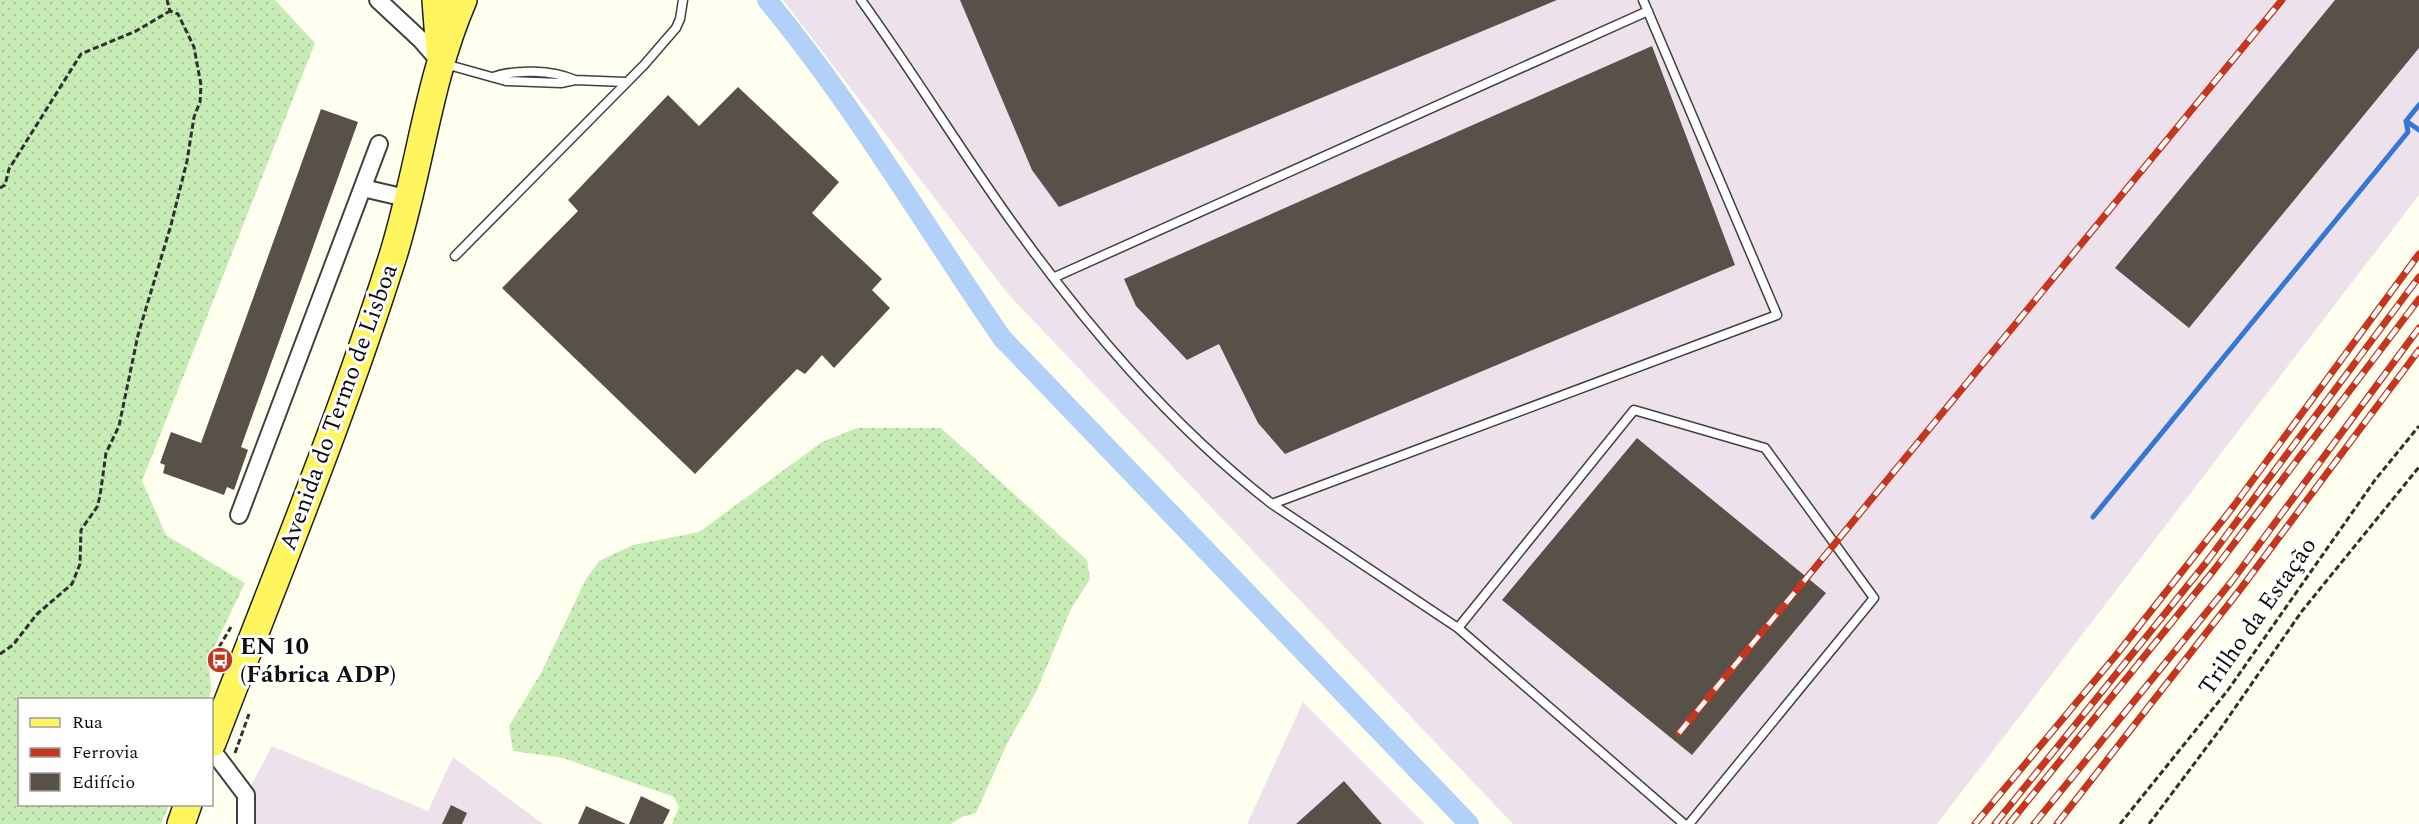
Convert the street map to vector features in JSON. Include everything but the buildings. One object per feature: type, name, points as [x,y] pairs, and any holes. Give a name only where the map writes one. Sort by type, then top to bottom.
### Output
[{"type":"main road","name":"Avenida do Termo de Lisboa","points":[[436,0],[441,63]]},
{"type":"main road","name":"Avenida do Termo de Lisboa","points":[[213,740],[375,313],[410,199],[447,38],[463,0]]},
{"type":"main road","points":[[181,824],[187,806]]},
{"type":"street","points":[[378,0],[421,40],[441,63]]},
{"type":"street","points":[[239,515],[379,144]]},
{"type":"street","points":[[363,188],[410,199]]},
{"type":"street","points":[[213,751],[246,795],[246,824]]},
{"type":"lane","points":[[455,256],[644,65],[676,28],[683,0]]},
{"type":"lane","points":[[1272,504],[1777,315],[1643,0]]},
{"type":"lane","points":[[864,1],[1009,218],[1116,357],[1229,471],[1272,504],[1458,628],[1684,824]]},
{"type":"lane","points":[[1055,277],[1648,11]]},
{"type":"lane","points":[[441,63],[507,81],[625,82]]},
{"type":"lane","points":[[1458,628],[1634,410],[1765,448],[1874,598],[1689,824]]},
{"type":"path","points":[[167,0],[170,11]]},
{"type":"path","points":[[0,188],[5,185],[9,169],[81,54],[136,31],[170,11]]},
{"type":"path","points":[[0,654],[14,645],[37,614],[72,584],[80,564],[81,530],[97,507],[106,453],[119,426],[138,335],[171,225],[187,161],[194,117],[200,102],[201,93],[194,47],[178,14],[170,11]]},
{"type":"path","name":"Trilho da Estação","points":[[2120,824],[2228,690],[2374,480],[2419,426]]},
{"type":"path","points":[[2149,824],[2221,728],[2302,611],[2419,466]]},
{"type":"shaded area","points":[[783,0],[2419,0],[2419,195],[1937,824],[1513,824],[1008,294]]},
{"type":"shaded area","points":[[1303,702],[1425,824],[1247,824]]},
{"type":"shaded area","points":[[272,746],[428,811],[453,757],[543,824],[246,824],[246,795]]},
{"type":"green space","points":[[0,0],[275,0],[315,43],[142,481],[166,535],[245,583],[209,658],[211,692],[208,698],[18,698],[18,806],[169,806],[161,824],[0,824]]},
{"type":"green space","points":[[857,428],[941,428],[1087,560],[1090,579],[1071,609],[1037,690],[1007,744],[976,813],[962,817],[951,824],[672,824],[679,807],[674,797],[563,758],[513,751],[509,726],[541,673],[586,579],[599,561],[633,545],[699,532],[822,442]]},
{"type":"waterway","points":[[767,0],[830,82],[1002,338],[1469,824]]},
{"type":"waterway","points":[[2093,517],[2408,132],[2406,121],[2419,105]]},
{"type":"waterway","points":[[2406,121],[2419,130]]},
{"type":"railway","points":[[1679,733],[2282,0]]},
{"type":"railway","points":[[1975,824],[2117,654],[2233,507],[2419,254]]},
{"type":"railway","points":[[1995,824],[2205,564],[2419,277]]},
{"type":"railway","points":[[2009,824],[2214,570],[2419,299]]},
{"type":"railway","points":[[2034,824],[2232,581],[2419,328]]},
{"type":"railway","points":[[2057,824],[2242,587],[2419,350]]},
{"type":"place","name":"EN 10 (Fábrica ADP)","points":[[220,660]]}]
